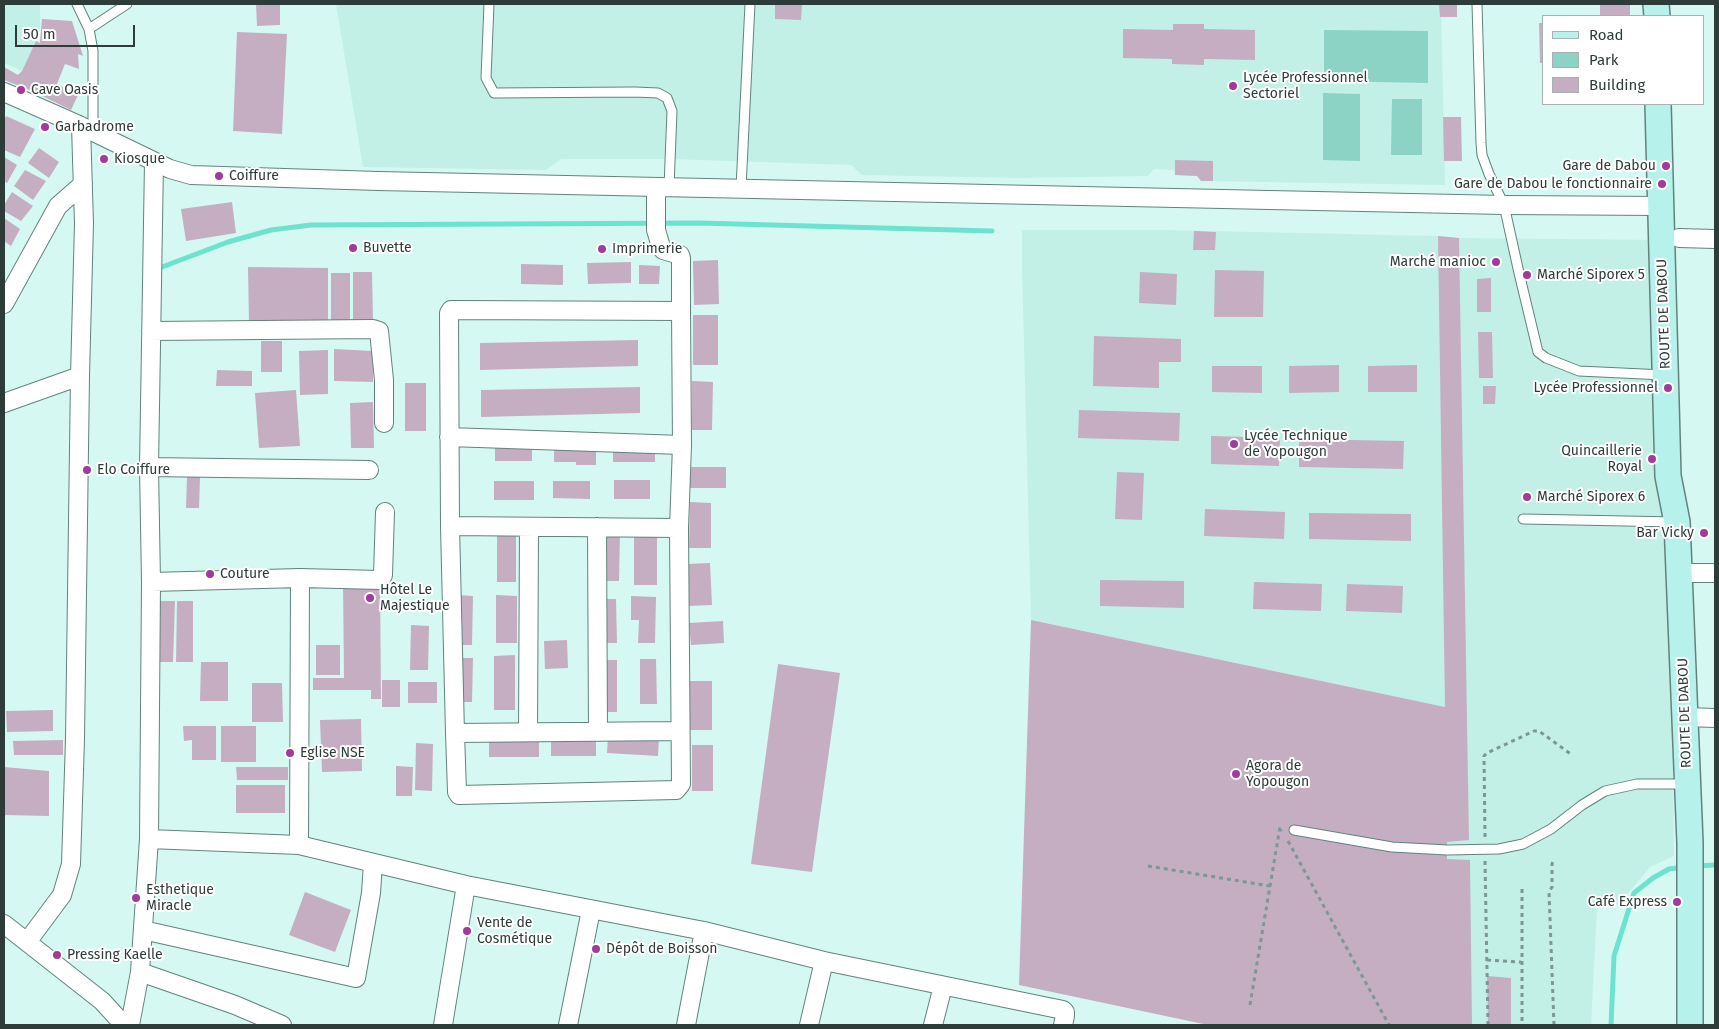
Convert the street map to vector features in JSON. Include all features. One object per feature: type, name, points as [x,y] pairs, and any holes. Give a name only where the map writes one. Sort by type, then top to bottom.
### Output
[{"type":"street","points":[[5,96],[87,129],[170,169],[207,176],[378,182],[1504,205],[1660,206]]},
{"type":"street","name":"ROUTE DE DABOU","points":[[1658,105],[1668,476],[1677,522],[1685,717],[1690,865],[1690,1025]]},
{"type":"street","name":"ROUTE DE DABOU","points":[[1674,105],[1684,490],[1677,522]]},
{"type":"street","points":[[27,942],[62,895],[71,864],[76,700],[84,223],[83,184],[87,129]]},
{"type":"street","points":[[130,1025],[140,972],[149,839],[151,331],[154,162]]},
{"type":"street","points":[[4,304],[58,206],[83,184]]},
{"type":"street","points":[[662,187],[656,223],[663,250],[681,257],[682,444],[679,528],[681,784],[676,790],[462,795],[457,792],[455,733],[450,526],[449,313],[451,310],[681,311]]},
{"type":"street","points":[[1678,238],[1715,239]]},
{"type":"street","points":[[151,331],[380,330],[384,380],[384,423]]},
{"type":"street","points":[[4,402],[80,376]]},
{"type":"street","points":[[449,437],[682,444]]},
{"type":"street","points":[[150,467],[369,470]]},
{"type":"street","points":[[151,582],[300,578],[380,580],[383,575],[385,512]]},
{"type":"street","points":[[450,526],[679,528]]},
{"type":"street","points":[[528,732],[529,527]]},
{"type":"street","points":[[597,527],[598,732]]},
{"type":"street","points":[[1679,573],[1715,572]]},
{"type":"street","points":[[299,845],[300,578]]},
{"type":"street","points":[[1685,717],[1715,718]]},
{"type":"street","points":[[455,733],[680,731]]},
{"type":"street","points":[[149,839],[299,845],[466,885],[704,931],[824,961],[1063,1010],[1066,1016],[1063,1025]]},
{"type":"street","points":[[143,930],[356,978],[371,893],[373,863]]},
{"type":"street","points":[[443,1025],[466,885]]},
{"type":"street","points":[[568,1025],[591,910]]},
{"type":"street","points":[[4,924],[102,1001],[124,1025]]},
{"type":"street","points":[[686,1025],[704,931]]},
{"type":"street","points":[[809,1025],[824,961]]},
{"type":"street","points":[[140,972],[235,1005],[282,1025]]},
{"type":"street","points":[[933,1025],[943,986]]},
{"type":"lane","points":[[77,4],[89,29],[93,51],[87,129]]},
{"type":"lane","points":[[89,29],[127,4]]},
{"type":"lane","points":[[488,4],[486,78],[494,93],[635,92],[658,93],[666,98],[672,111],[662,187]]},
{"type":"lane","points":[[741,188],[750,4]]},
{"type":"lane","points":[[1477,4],[1482,149],[1489,174],[1504,205],[1538,352],[1579,371],[1665,375]]},
{"type":"lane","points":[[1523,519],[1677,522]]},
{"type":"lane","points":[[1294,830],[1392,847],[1447,850],[1499,849],[1523,844],[1552,829],[1605,791],[1637,784],[1687,784]]},
{"type":"path","points":[[1250,1005],[1280,827],[1389,1025]]},
{"type":"path","points":[[1554,859],[1552,887],[1549,892],[1554,1025]]},
{"type":"path","points":[[1148,866],[1270,886]]},
{"type":"path","points":[[1522,889],[1522,1025]]},
{"type":"path","points":[[1487,960],[1521,962]]},
{"type":"shaded area","points":[[4,4],[40,4],[40,34],[22,71],[4,63]]},
{"type":"shaded area","points":[[336,4],[1441,4],[1445,185],[1201,181],[1197,176],[1175,175],[1174,170],[1154,169],[1148,176],[1018,178],[862,175],[851,165],[669,159],[561,159],[546,170],[363,167]]},
{"type":"shaded area","points":[[1022,230],[1165,230],[1459,238],[1667,240],[1674,856],[1650,867],[1619,904],[1597,909],[1591,1025],[1451,1025],[1444,707],[1031,620]]},
{"type":"green space","points":[[1324,30],[1428,31],[1428,83],[1324,81]]},
{"type":"green space","points":[[1323,93],[1360,94],[1360,161],[1323,160]]},
{"type":"green space","points":[[1392,99],[1422,99],[1422,155],[1391,155]]},
{"type":"building","points":[[256,4],[280,4],[280,25],[257,26]]},
{"type":"building","points":[[775,4],[802,4],[801,20],[775,19]]},
{"type":"building","points":[[1439,4],[1457,4],[1457,17],[1440,17]]},
{"type":"building","points":[[1600,4],[1630,4],[1630,15],[1600,15]]},
{"type":"building","points":[[42,19],[72,21],[83,56],[78,54],[79,69],[65,64],[57,84],[78,95],[71,110],[4,80],[4,67],[18,75],[22,71],[36,41],[40,43]]},
{"type":"building","points":[[1539,23],[1542,23],[1542,63],[1540,63]]},
{"type":"building","points":[[1173,24],[1204,24],[1204,29],[1255,30],[1255,60],[1204,59],[1204,65],[1172,64],[1172,59],[1123,58],[1123,29],[1173,30]]},
{"type":"building","points":[[237,32],[287,34],[282,134],[233,131]]},
{"type":"building","points":[[6,116],[35,129],[20,157],[4,150],[4,121]]},
{"type":"building","points":[[1443,117],[1461,117],[1462,161],[1444,161]]},
{"type":"building","points":[[39,148],[59,162],[49,178],[28,163]]},
{"type":"building","points":[[4,157],[17,165],[7,183],[4,181]]},
{"type":"building","points":[[1175,160],[1213,161],[1213,181],[1201,181],[1197,176],[1175,175]]},
{"type":"building","points":[[25,170],[46,181],[33,200],[14,186]]},
{"type":"building","points":[[12,192],[33,206],[21,221],[4,211],[4,205]]},
{"type":"building","points":[[232,202],[236,233],[186,241],[181,209]]},
{"type":"building","points":[[4,218],[20,229],[11,246],[4,241]]},
{"type":"building","points":[[1194,231],[1216,232],[1215,250],[1193,250]]},
{"type":"building","name":"Agora de Yopougon","points":[[1438,236],[1459,238],[1469,840],[1447,842],[1447,859],[1470,860],[1472,1025],[1208,1025],[1019,985],[1031,620],[1445,707]]},
{"type":"building","points":[[718,260],[719,304],[694,305],[693,261]]},
{"type":"building","points":[[631,262],[631,283],[588,284],[587,263]]},
{"type":"building","points":[[521,264],[563,265],[563,285],[521,284]]},
{"type":"building","points":[[639,265],[660,266],[659,284],[639,284]]},
{"type":"building","points":[[248,267],[328,268],[328,330],[249,324]]},
{"type":"building","points":[[1215,270],[1264,271],[1263,317],[1214,317]]},
{"type":"building","points":[[353,272],[372,272],[373,321],[353,322]]},
{"type":"building","points":[[1140,272],[1177,274],[1176,305],[1139,303]]},
{"type":"building","points":[[331,273],[350,273],[350,322],[331,322]]},
{"type":"building","points":[[1491,278],[1491,312],[1477,312],[1477,279]]},
{"type":"building","points":[[693,315],[718,315],[718,365],[693,365]]},
{"type":"building","points":[[1478,332],[1492,332],[1493,378],[1479,378]]},
{"type":"building","points":[[1094,336],[1181,339],[1181,362],[1159,362],[1159,388],[1093,386]]},
{"type":"building","points":[[638,340],[638,366],[480,370],[480,343]]},
{"type":"building","points":[[261,341],[282,341],[282,372],[261,372]]},
{"type":"building","points":[[334,349],[373,351],[373,382],[334,381]]},
{"type":"building","points":[[328,350],[328,394],[300,395],[299,351]]},
{"type":"building","points":[[1339,365],[1339,392],[1289,393],[1289,366]]},
{"type":"building","points":[[1417,365],[1417,392],[1368,392],[1368,366]]},
{"type":"building","points":[[1212,366],[1262,366],[1262,393],[1212,392]]},
{"type":"building","points":[[217,370],[252,371],[252,386],[216,386]]},
{"type":"building","points":[[692,381],[713,382],[712,430],[692,430]]},
{"type":"building","points":[[405,383],[426,383],[426,431],[405,431]]},
{"type":"building","points":[[1483,386],[1496,386],[1495,404],[1483,404]]},
{"type":"building","points":[[640,387],[640,413],[481,417],[481,390]]},
{"type":"building","points":[[296,390],[300,446],[259,448],[255,393]]},
{"type":"building","points":[[373,402],[374,448],[351,448],[350,403]]},
{"type":"building","points":[[1079,410],[1180,413],[1179,441],[1078,438]]},
{"type":"building","points":[[1211,436],[1280,438],[1279,466],[1211,464]]},
{"type":"building","points":[[1299,439],[1404,441],[1403,469],[1299,467]]},
{"type":"building","points":[[554,443],[596,443],[596,465],[576,465],[576,462],[554,462]]},
{"type":"building","points":[[495,444],[532,444],[532,461],[495,461]]},
{"type":"building","points":[[613,444],[655,444],[655,462],[613,462]]},
{"type":"building","points":[[689,467],[726,467],[726,488],[688,488]]},
{"type":"building","points":[[1117,472],[1144,473],[1142,520],[1115,519]]},
{"type":"building","points":[[187,477],[200,477],[199,508],[186,508]]},
{"type":"building","points":[[614,480],[650,480],[650,499],[614,499]]},
{"type":"building","points":[[494,481],[534,481],[534,500],[494,500]]},
{"type":"building","points":[[553,481],[590,481],[590,499],[553,498]]},
{"type":"building","points":[[690,502],[711,503],[711,548],[689,548]]},
{"type":"building","points":[[1205,509],[1285,512],[1284,539],[1204,536]]},
{"type":"building","points":[[1309,513],[1411,514],[1411,541],[1309,539]]},
{"type":"building","points":[[602,532],[620,532],[619,581],[601,581]]},
{"type":"building","points":[[497,533],[516,533],[516,582],[497,582]]},
{"type":"building","points":[[634,533],[657,534],[657,585],[634,585]]},
{"type":"building","points":[[710,563],[712,605],[689,606],[687,564]]},
{"type":"building","points":[[1100,580],[1184,581],[1184,608],[1100,606]]},
{"type":"building","points":[[380,581],[381,699],[371,699],[371,690],[313,690],[313,678],[344,678],[343,582]]},
{"type":"building","points":[[1254,582],[1322,584],[1321,611],[1253,609]]},
{"type":"building","points":[[1347,584],[1403,586],[1402,613],[1346,611]]},
{"type":"building","points":[[459,595],[473,596],[472,645],[458,645]]},
{"type":"building","points":[[496,595],[517,596],[517,643],[496,643]]},
{"type":"building","points":[[631,596],[656,597],[655,643],[638,643],[639,620],[631,620]]},
{"type":"building","points":[[599,599],[616,599],[617,643],[600,643]]},
{"type":"building","points":[[157,601],[175,601],[173,662],[156,662]]},
{"type":"building","points":[[177,601],[193,601],[193,662],[176,662]]},
{"type":"building","points":[[723,621],[724,643],[691,645],[689,623]]},
{"type":"building","points":[[411,625],[429,626],[428,670],[410,670]]},
{"type":"building","points":[[567,640],[568,668],[545,669],[544,641]]},
{"type":"building","points":[[316,645],[340,645],[340,675],[316,675]]},
{"type":"building","points":[[515,655],[515,710],[494,710],[494,656]]},
{"type":"building","points":[[461,658],[473,658],[472,702],[460,702]]},
{"type":"building","points":[[640,659],[656,659],[657,704],[640,704]]},
{"type":"building","points":[[600,660],[617,660],[617,712],[601,712]]},
{"type":"building","points":[[201,662],[228,662],[228,701],[200,701]]},
{"type":"building","points":[[778,664],[840,673],[812,872],[751,864]]},
{"type":"building","points":[[382,680],[400,680],[400,707],[382,707]]},
{"type":"building","points":[[685,681],[712,681],[712,730],[686,730]]},
{"type":"building","points":[[408,682],[437,682],[437,703],[408,703]]},
{"type":"building","points":[[252,683],[282,683],[283,722],[252,722]]},
{"type":"building","points":[[53,710],[53,731],[7,732],[6,711]]},
{"type":"building","points":[[361,719],[362,771],[322,772],[320,720]]},
{"type":"building","points":[[183,726],[216,726],[216,760],[192,760],[192,740],[184,741]]},
{"type":"building","points":[[221,726],[256,726],[256,762],[221,762]]},
{"type":"building","points":[[489,736],[539,736],[539,757],[489,757]]},
{"type":"building","points":[[551,736],[596,736],[596,756],[551,756]]},
{"type":"building","points":[[608,736],[659,738],[658,756],[607,753]]},
{"type":"building","points":[[63,740],[63,755],[14,755],[13,741]]},
{"type":"building","points":[[416,743],[433,744],[432,791],[415,790]]},
{"type":"building","points":[[692,745],[713,745],[713,791],[692,791]]},
{"type":"building","points":[[396,766],[413,767],[412,796],[396,796]]},
{"type":"building","points":[[4,767],[49,771],[49,816],[4,815]]},
{"type":"building","points":[[236,767],[288,767],[288,780],[237,780]]},
{"type":"building","points":[[236,785],[285,785],[285,813],[236,813]]},
{"type":"building","points":[[305,892],[351,910],[335,952],[289,935]]},
{"type":"building","points":[[1487,976],[1511,978],[1511,1025],[1488,1025]]},
{"type":"waterway","points":[[162,267],[228,242],[271,230],[311,225],[699,223],[992,231]]},
{"type":"waterway","points":[[1696,866],[1715,865]]},
{"type":"waterway","points":[[1611,1025],[1614,956],[1634,893],[1653,878],[1669,869],[1683,867]]},
{"type":"place","name":"Lycée Professionnel Sectoriel","points":[[1233,86]]},
{"type":"place","name":"Cave Oasis","points":[[21,90]]},
{"type":"place","name":"Garbadrome","points":[[45,127]]},
{"type":"place","name":"Kiosque","points":[[104,159]]},
{"type":"place","name":"Gare de Dabou","points":[[1666,166]]},
{"type":"place","name":"Coiffure","points":[[219,176]]},
{"type":"place","name":"Gare de Dabou le fonctionnaire","points":[[1662,184]]},
{"type":"place","name":"Buvette","points":[[353,248]]},
{"type":"place","name":"Imprimerie","points":[[602,249]]},
{"type":"place","name":"Marché manioc","points":[[1496,262]]},
{"type":"place","name":"Marché Siporex 5","points":[[1527,275]]},
{"type":"place","name":"Lycée Professionnel","points":[[1668,388]]},
{"type":"place","name":"Lycée Technique de Yopougon","points":[[1234,444]]},
{"type":"place","name":"Quincaillerie Royal","points":[[1652,459]]},
{"type":"place","name":"Elo Coiffure","points":[[87,470]]},
{"type":"place","name":"Marché Siporex 6","points":[[1527,497]]},
{"type":"place","name":"Bar Vicky","points":[[1704,533]]},
{"type":"place","name":"Couture","points":[[210,574]]},
{"type":"place","name":"Hôtel Le Majestique","points":[[370,598]]},
{"type":"place","name":"Eglise NSE","points":[[290,753]]},
{"type":"place","name":"Agora de Yopougon","points":[[1236,774]]},
{"type":"place","name":"Esthetique Miracle","points":[[136,898]]},
{"type":"place","name":"Café Express","points":[[1677,902]]},
{"type":"place","name":"Vente de Cosmétique","points":[[467,931]]},
{"type":"place","name":"Dépôt de Boisson","points":[[596,949]]},
{"type":"place","name":"Pressing Kaelle","points":[[57,955]]}]
